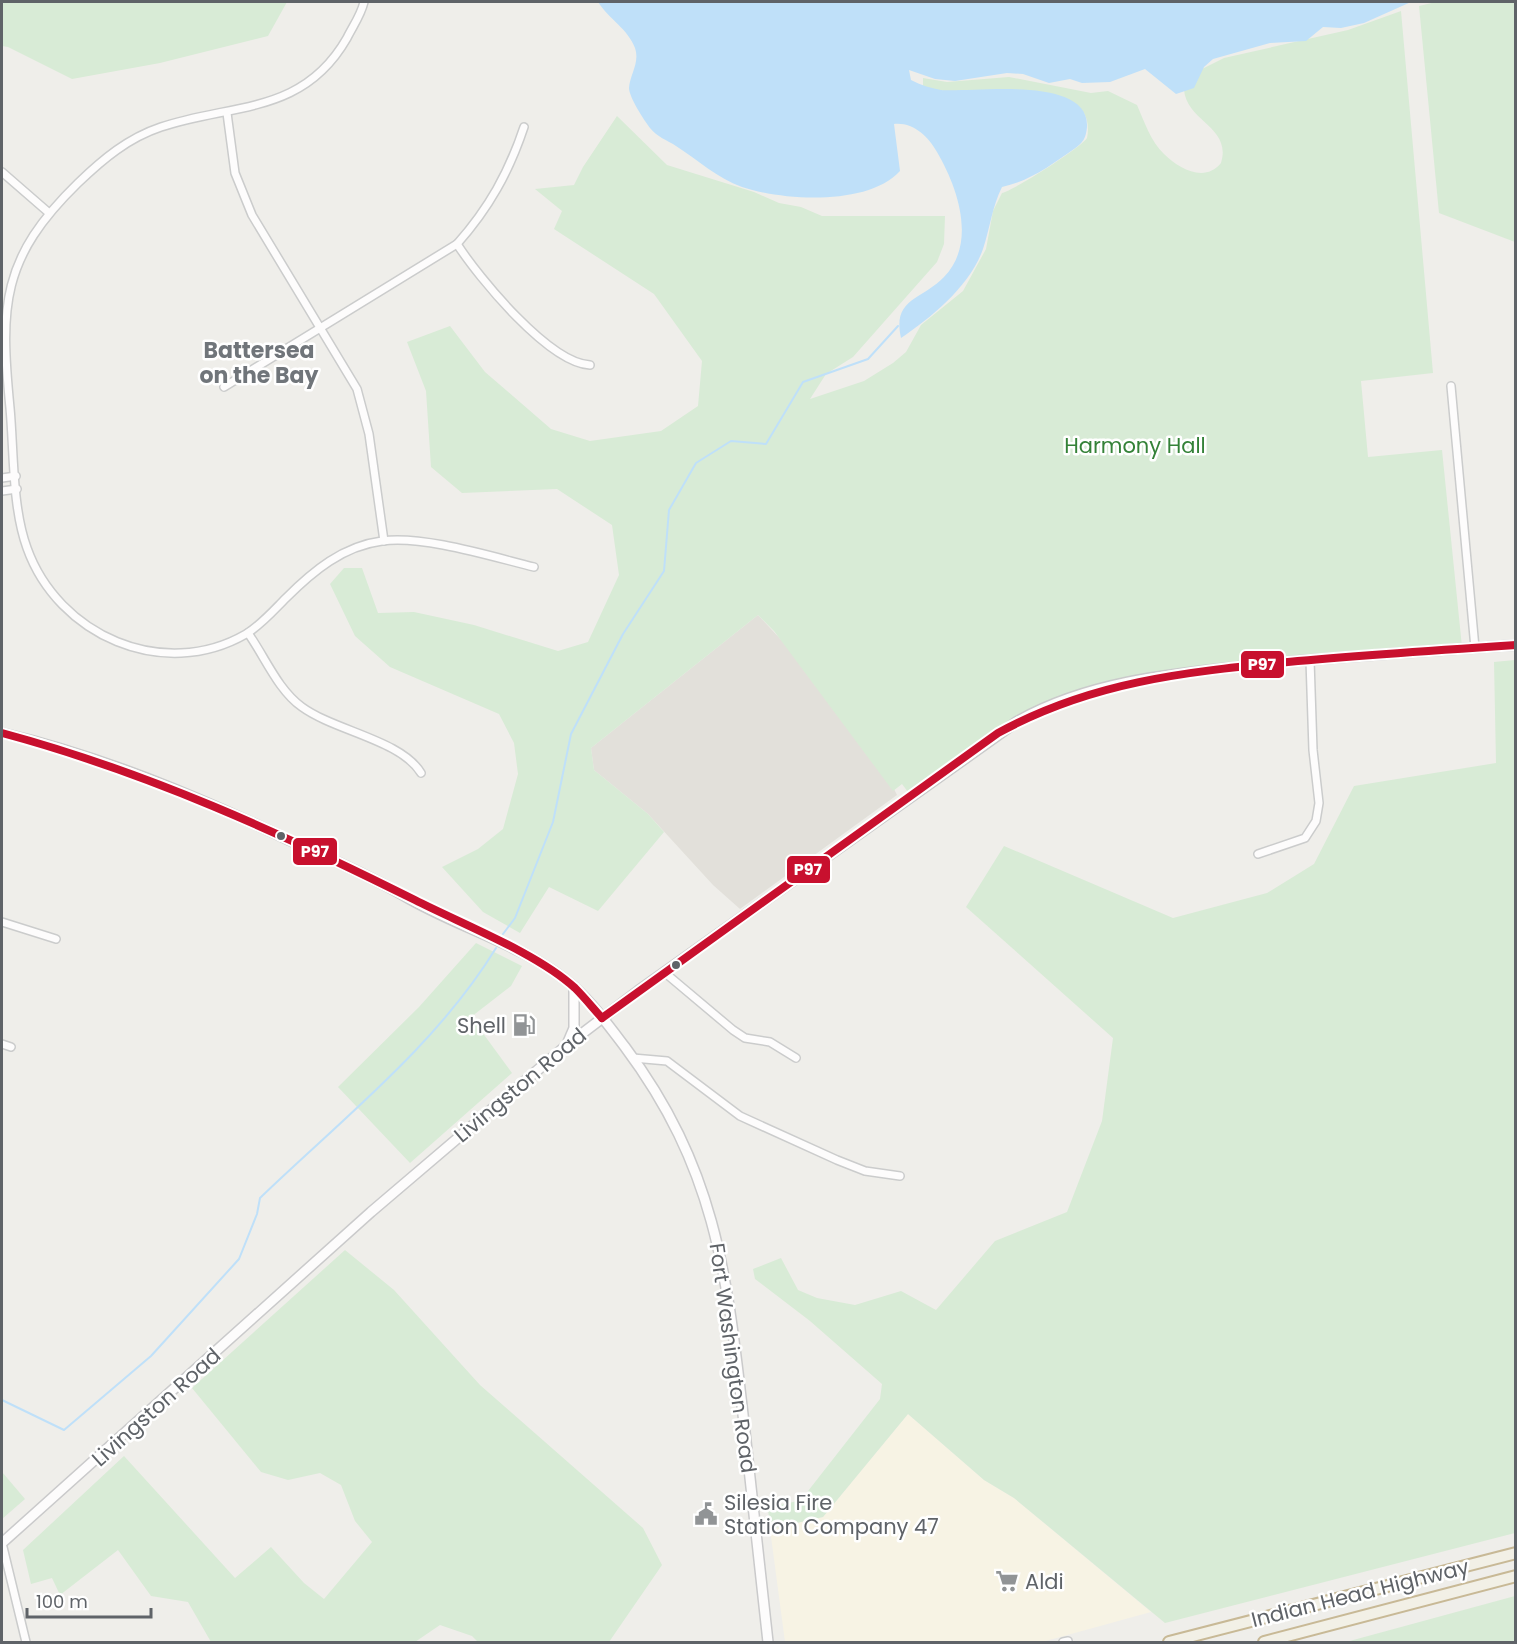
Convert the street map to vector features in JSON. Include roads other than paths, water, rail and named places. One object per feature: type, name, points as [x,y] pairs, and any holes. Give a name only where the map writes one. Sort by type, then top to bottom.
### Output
[{"type":"highway","name":"Indian Head Highway","points":[[1169,1642],[1515,1553]]},
{"type":"highway","name":"Indian Head Highway","points":[[1264,1642],[1515,1576]]},
{"type":"main road","name":"Livingston Road","points":[[2,1543],[371,1212],[567,1045],[664,972],[998,733],[1033,712],[1075,695],[1127,682],[1310,660],[1515,645]]},
{"type":"main road","name":"Fort Washington Road","points":[[2,733],[81,755],[201,799],[358,871],[417,903],[538,962],[574,987],[602,1018],[633,1058],[671,1118],[692,1159],[707,1199],[720,1247],[733,1322],[768,1642]]},
{"type":"main road","points":[[567,1045],[573,1028],[574,987]]},
{"type":"street","points":[[364,2],[344,43],[322,70],[309,81],[270,103],[181,121],[135,139],[100,162],[48,212],[17,266],[5,318],[6,371],[17,489],[25,541],[37,572],[72,615],[96,632],[127,646],[175,654],[214,645],[248,633],[327,561],[343,553],[384,541],[445,546],[534,567]]},
{"type":"street","points":[[228,113],[230,149],[241,190],[267,242],[349,371],[360,400],[369,434],[384,541]]},
{"type":"street","points":[[224,387],[457,244],[477,221],[497,191],[513,158],[524,127]]},
{"type":"street","points":[[2,172],[48,212]]},
{"type":"street","points":[[457,244],[495,292],[526,325],[570,361],[590,365]]},
{"type":"street","points":[[1451,387],[1475,648]]},
{"type":"street","points":[[2,478],[16,476]]},
{"type":"street","points":[[2,491],[17,489]]},
{"type":"street","points":[[248,633],[281,684],[299,705],[334,725],[401,753],[415,764],[421,773]]},
{"type":"street","points":[[1258,854],[1305,838],[1316,821],[1319,803],[1313,750],[1310,660]]},
{"type":"street","points":[[2,922],[56,939]]},
{"type":"street","points":[[664,972],[745,1038],[770,1042],[796,1058]]},
{"type":"street","points":[[2,1044],[11,1047]]},
{"type":"street","points":[[633,1058],[666,1061],[740,1116],[837,1160],[865,1171],[900,1176]]},
{"type":"street","points":[[2,1543],[26,1642]]},
{"type":"water","points":[[598,2],[1411,2],[1364,23],[1341,28],[1323,27],[1306,41],[1270,43],[1213,59],[1204,67],[1194,88],[1176,94],[1145,69],[1110,82],[1082,83],[1070,79],[1049,83],[1023,74],[1007,73],[955,81],[935,79],[909,70],[911,80],[941,90],[1026,90],[1050,93],[1070,99],[1083,110],[1087,127],[1084,140],[1080,145],[1031,177],[1002,187],[983,249],[969,276],[949,300],[901,338],[899,325],[905,307],[944,277],[954,263],[960,248],[961,215],[957,198],[945,166],[929,141],[914,128],[894,124],[900,171],[886,182],[868,190],[847,195],[802,197],[760,192],[742,187],[716,174],[650,128],[631,97],[629,88],[636,64],[635,48],[628,35]]},
{"type":"waterway","points":[[503,934],[515,918],[553,822],[571,734],[623,634],[664,571],[669,510],[696,463],[731,441],[766,444],[803,382],[868,359],[898,326]]},
{"type":"waterway","points":[[2,1400],[64,1430],[151,1356],[239,1259],[257,1214],[260,1198],[417,1049],[472,984],[496,948]]},
{"type":"place","name":"Shell","points":[[524,1025]]},
{"type":"place","name":"Silesia Fire Station Company 47","points":[[706,1514]]},
{"type":"place","name":"Aldi","points":[[1007,1581]]},
{"type":"district","name":"Battersea on the Bay","points":[[259,362]]},
{"type":"park label","name":"Harmony Hall","points":[[1135,445]]}]
